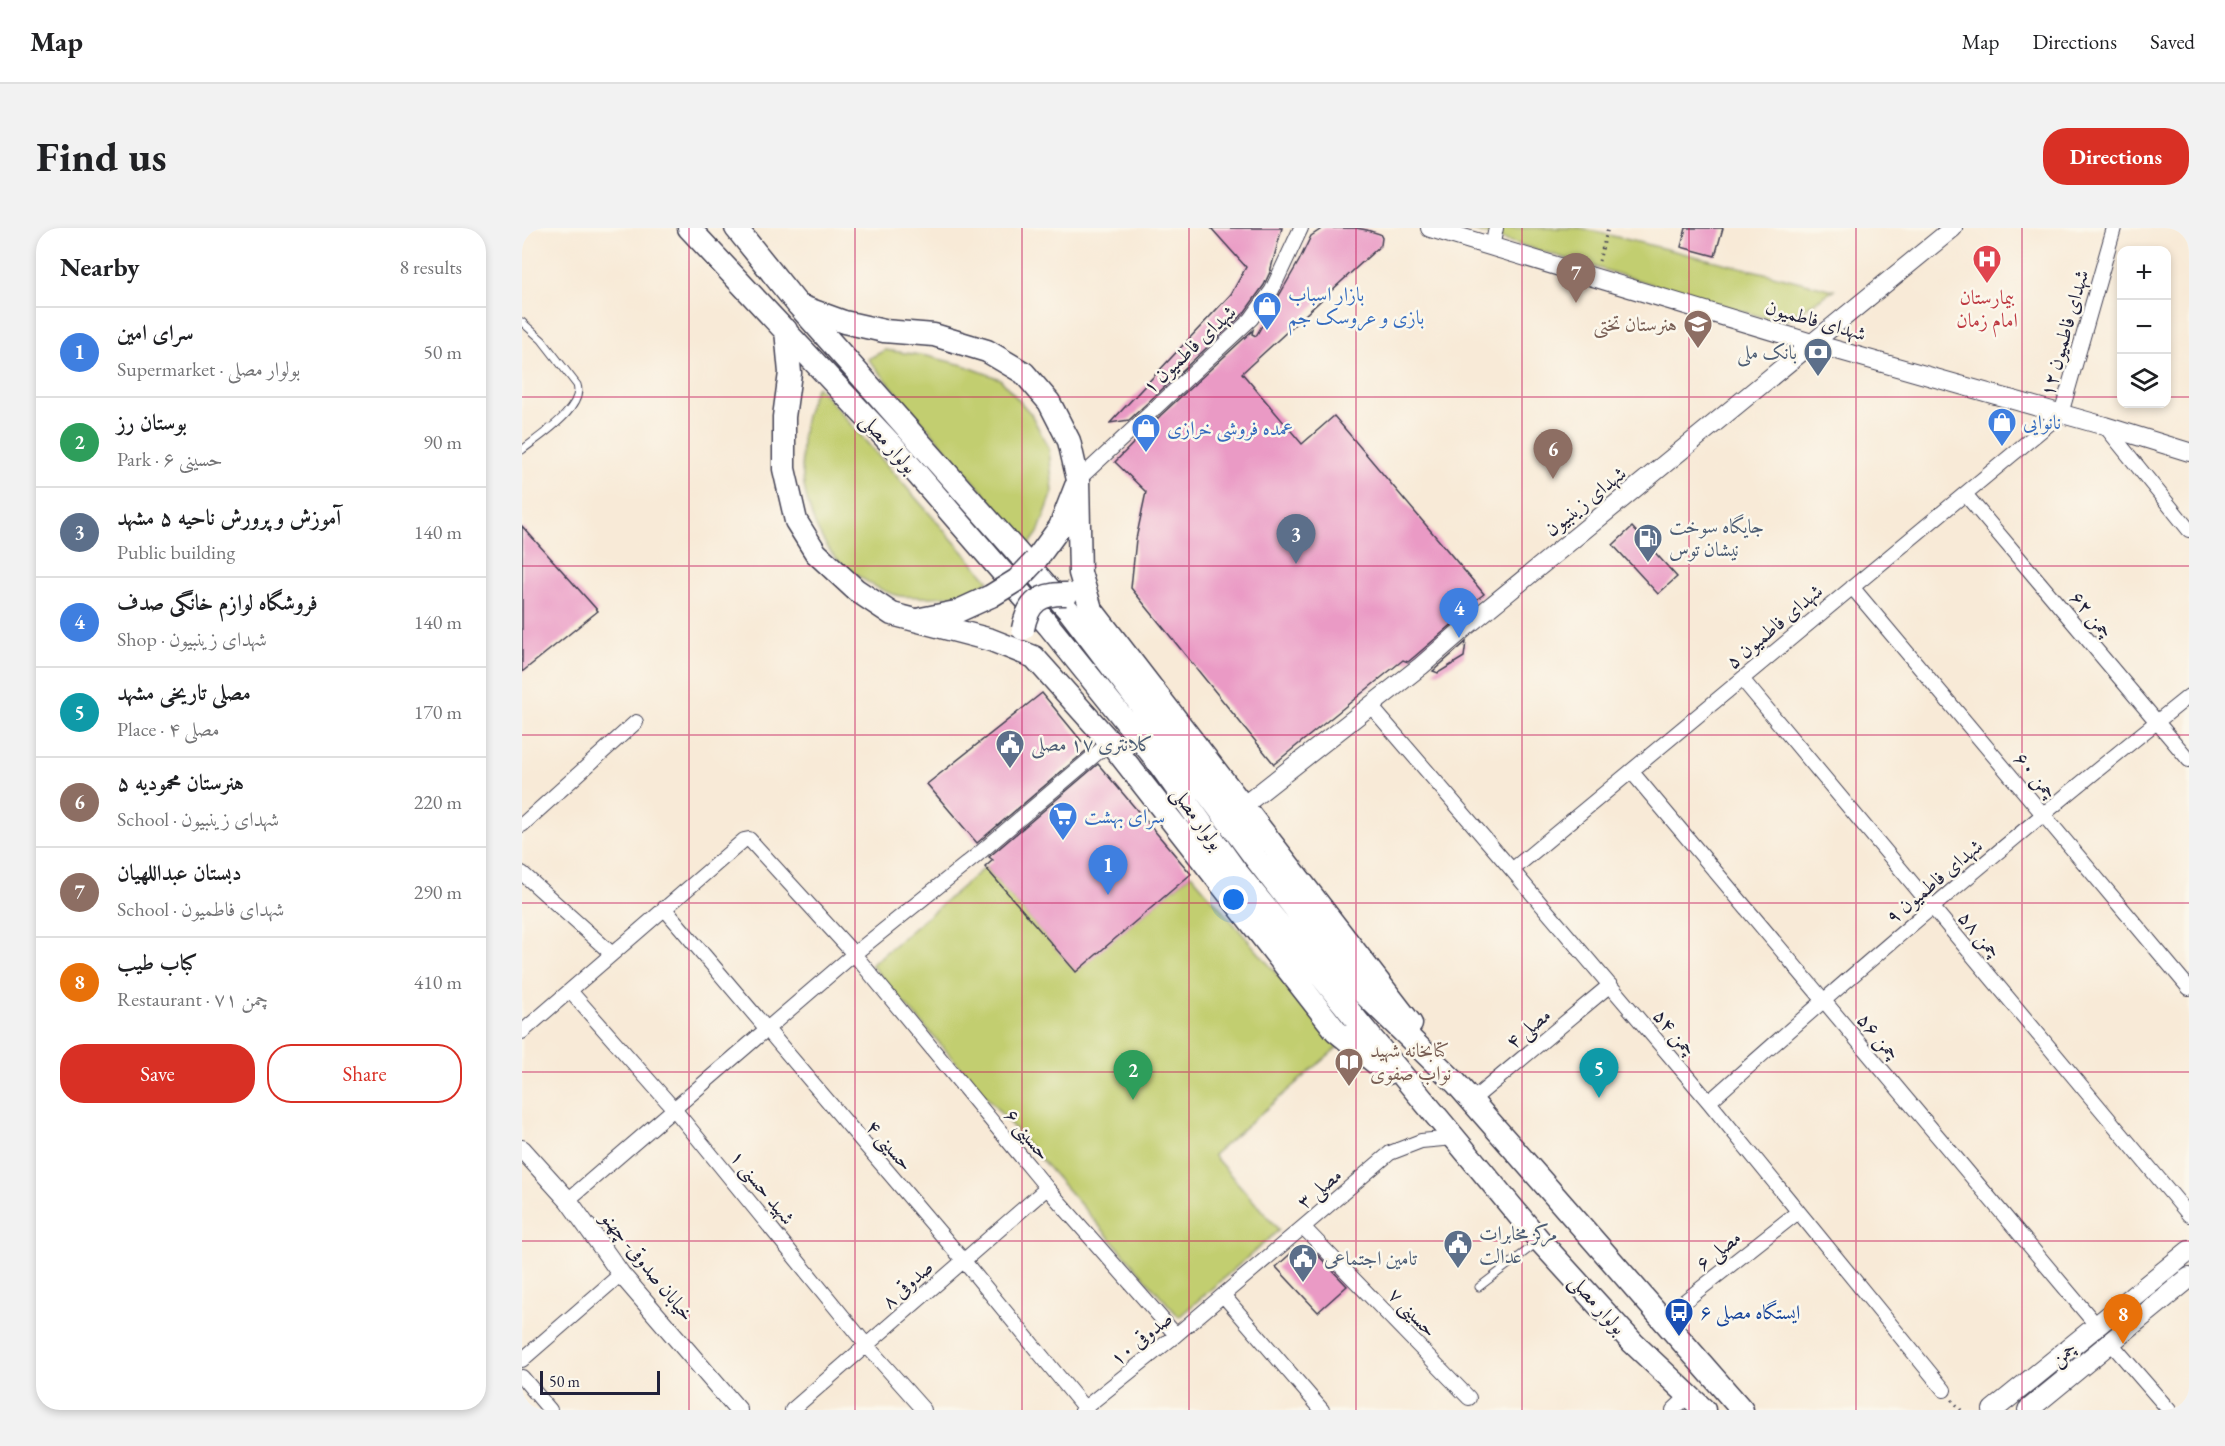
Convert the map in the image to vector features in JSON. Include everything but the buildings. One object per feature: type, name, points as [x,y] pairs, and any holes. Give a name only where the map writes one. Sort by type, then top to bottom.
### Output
[{"type":"main road","name":"بولوار مصلی","points":[[689,228],[893,446],[1049,626],[1152,754],[1235,870],[1454,1138],[1540,1240],[1633,1343],[1697,1402]]},
{"type":"main road","name":"بولوار مصلی","points":[[736,228],[798,305],[1070,612],[1352,982],[1455,1083],[1742,1410]]},
{"type":"main road","points":[[798,305],[844,322],[884,331],[934,335],[987,351],[1024,373],[1049,402],[1069,441],[1078,480],[1080,573],[1091,609]]},
{"type":"main road","points":[[786,330],[790,373],[784,417],[784,469],[796,521],[816,553],[856,590],[892,614],[991,640],[1034,657]]},
{"type":"main road","points":[[916,620],[956,612],[991,596],[1017,580],[1035,561],[1060,527],[1078,480]]},
{"type":"main road","points":[[1428,1106],[1336,1031],[1110,742],[1034,657],[1023,629],[1026,613],[1036,600],[1051,593],[1067,594],[1091,609],[1455,1083]]},
{"type":"main road","name":"چمن","points":[[1993,1410],[2189,1251]]},
{"type":"main road","name":"چمن","points":[[2028,1410],[2189,1278]]},
{"type":"main road","points":[[1633,1343],[1662,1319]]},
{"type":"main road","points":[[2097,1326],[2110,1342]]},
{"type":"street","name":"شهدای فاطمیون ۱","points":[[1078,480],[1251,319],[1272,290],[1301,228]]},
{"type":"street","name":"شهدای فاطمیون","points":[[1430,228],[1812,343],[2189,452]]},
{"type":"street","points":[[1492,247],[1496,228]]},
{"type":"street","name":"شهدای زینبیون","points":[[1243,806],[1421,666],[1953,228]]},
{"type":"street","name":"شهدای فاطمیون ۱۲","points":[[2061,414],[2114,228]]},
{"type":"street","name":"شهدای فاطمیون ۵","points":[[1512,870],[2061,414]]},
{"type":"street","points":[[2105,426],[2189,530]]},
{"type":"street","name":"چمن ۶۲","points":[[1965,494],[2189,760]]},
{"type":"street","name":"چمن ۶۰","points":[[1852,587],[2189,988]]},
{"type":"street","name":"چمن ۵۸","points":[[1742,679],[2189,1215]]},
{"type":"street","name":"شهدای فاطمیون ۹","points":[[1709,1102],[1823,1000],[2043,814],[2189,696]]},
{"type":"street","name":"چمن ۵۴","points":[[1370,705],[1709,1102],[1944,1390]]},
{"type":"street","points":[[522,825],[636,722]]},
{"type":"street","points":[[568,1200],[854,954],[1110,742]]},
{"type":"street","name":"چمن ۵۶","points":[[1631,771],[2097,1326]]},
{"type":"street","name":"حسینی ۶","points":[[664,908],[744,840],[753,841],[854,954],[1047,1188],[1176,1335]]},
{"type":"street","points":[[522,873],[612,954]]},
{"type":"street","points":[[522,1032],[664,908]]},
{"type":"street","name":"حسینی ۴","points":[[664,908],[963,1260],[1084,1409]]},
{"type":"street","name":"مصلی ۴","points":[[1471,1101],[1610,985]]},
{"type":"street","name":"شهید حسنی ۱","points":[[570,991],[674,1108],[867,1346],[924,1410]]},
{"type":"street","name":"مصلی ۳","points":[[1223,1295],[1390,1154],[1421,1141],[1454,1138]]},
{"type":"street","name":"خیابان صدوقی- چهنو","points":[[522,1149],[568,1200],[621,1274],[738,1410]]},
{"type":"street","name":"صدوقی ۸","points":[[792,1410],[1047,1188]]},
{"type":"street","name":"مصلی ۶","points":[[1662,1319],[1798,1212]]},
{"type":"street","name":"حسینی ۷","points":[[1303,1227],[1469,1398]]},
{"type":"street","points":[[522,1360],[621,1274]]},
{"type":"street","points":[[1223,1295],[1322,1410]]},
{"type":"street","name":"صدوقی ۱۰","points":[[1084,1409],[1223,1295]]},
{"type":"street","points":[[2110,1342],[2169,1410]]},
{"type":"street","points":[[522,1377],[550,1410]]},
{"type":"street","points":[[1673,1410],[1697,1402]]},
{"type":"lane","points":[[522,322],[542,340],[577,385],[579,392],[578,399],[571,408],[554,425],[522,450]]},
{"type":"lane","points":[[1479,1287],[1540,1240]]},
{"type":"path","points":[[1595,278],[1608,228]]},
{"type":"green space","points":[[1464,228],[1580,228],[1834,290],[1782,323]]},
{"type":"green space","points":[[885,350],[927,356],[963,365],[1000,379],[1031,414],[1049,449],[1053,492],[1038,533],[1029,545],[868,359]]},
{"type":"green space","points":[[817,386],[989,581],[972,590],[955,595],[900,596],[882,590],[862,579],[837,559],[820,534],[811,514],[802,471],[804,427]]},
{"type":"green space","points":[[985,867],[1076,971],[1191,874],[1339,1046],[1213,1155],[1279,1230],[1179,1317],[871,965]]},
{"type":"place","name":"بیمارستان امام زمان","points":[[1987,284]]},
{"type":"place","name":"دبستان عبداللهیان","points":[[1576,303]]},
{"type":"place","name":"بازار اسباب بازی و عروسک جم","points":[[1267,332]]},
{"type":"place","name":"هنرستان تختی","points":[[1698,350]]},
{"type":"place","name":"بانک ملی","points":[[1818,378]]},
{"type":"place","name":"نانوایی","points":[[2002,448]]},
{"type":"place","name":"عمده فروشی خرازی","points":[[1146,454]]},
{"type":"place","name":"هنرستان محمودیه ۵","points":[[1553,479]]},
{"type":"place","name":"آموزش و پرورش ناحیه ۵ مشهد","points":[[1296,564]]},
{"type":"place","name":"جایگاه سوخت نیشان توس","points":[[1648,564]]},
{"type":"place","name":"فروشگاه لوازم خانگی صدف","points":[[1459,638]]},
{"type":"place","name":"کلانتری ۱۷ مصلی","points":[[1010,770]]},
{"type":"place","name":"سرای بهشت","points":[[1063,842]]},
{"type":"place","name":"سرای امین","points":[[1108,895]]},
{"type":"place","name":"کتابخانه شهید نواب صفوی","points":[[1349,1088]]},
{"type":"place","name":"مصلی تاریخی مشهد","points":[[1599,1098]]},
{"type":"place","name":"بوستان رز","points":[[1133,1100]]},
{"type":"place","name":"مرکز مخابرات عدالت","points":[[1458,1270]]},
{"type":"place","name":"تامین اجتماعی","points":[[1303,1284]]},
{"type":"place","name":"ایستگاه مصلی ۶","points":[[1679,1338]]},
{"type":"place","name":"کباب طیب","points":[[2123,1344]]}]
